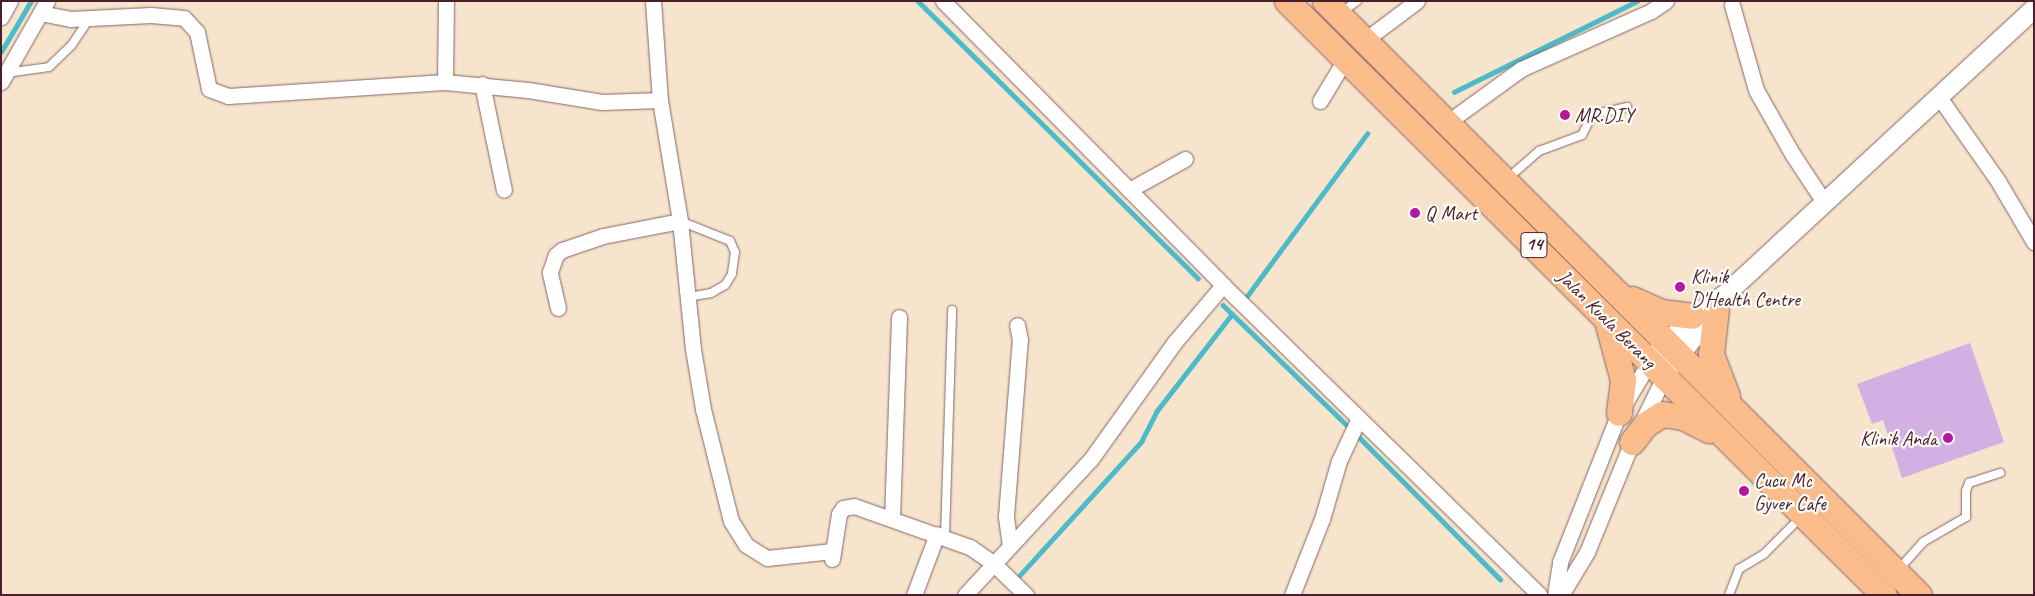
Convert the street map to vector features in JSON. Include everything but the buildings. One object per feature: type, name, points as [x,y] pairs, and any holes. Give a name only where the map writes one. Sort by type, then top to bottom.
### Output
[{"type":"highway","name":"Jalan Kuala Berang","points":[[1287,1],[1606,317],[1722,437],[1884,595]]},
{"type":"highway","name":"Jalan Kuala Berang","points":[[1340,6],[1365,40],[1611,284],[1671,347],[1919,595]]},
{"type":"highway","points":[[1611,284],[1648,307],[1692,316]]},
{"type":"highway","points":[[1721,302],[1711,354],[1722,387],[1734,409]]},
{"type":"highway","points":[[1606,317],[1623,380],[1619,413]]},
{"type":"highway","points":[[1632,442],[1644,425],[1662,414],[1683,417],[1722,437]]},
{"type":"street","points":[[1,17],[10,1]]},
{"type":"street","points":[[445,82],[446,1]]},
{"type":"street","points":[[653,1],[660,100],[680,220],[703,409],[731,520],[746,545],[767,558],[832,556],[837,520],[843,508],[854,506],[970,547],[994,564],[1026,595]]},
{"type":"street","points":[[943,1],[1223,285],[1540,595]]},
{"type":"street","points":[[1448,122],[1521,69],[1651,11],[1666,1]]},
{"type":"street","points":[[1365,40],[1408,3]]},
{"type":"street","points":[[1732,4],[1756,90],[1793,155],[1824,202]]},
{"type":"street","points":[[4,77],[43,7],[70,19],[170,15],[184,18],[197,32],[209,88],[228,96],[445,82],[482,84],[602,102],[660,100]]},
{"type":"street","points":[[1671,347],[1721,302],[1824,202],[2034,8]]},
{"type":"street","points":[[1320,101],[1346,58]]},
{"type":"street","points":[[482,84],[504,190]]},
{"type":"street","points":[[1939,97],[1998,181],[2034,242]]},
{"type":"street","points":[[1129,190],[1186,159]]},
{"type":"street","points":[[558,308],[550,272],[556,255],[562,250],[603,236],[680,220]]},
{"type":"street","points":[[965,595],[1091,459],[1174,343],[1223,285]]},
{"type":"street","points":[[1555,595],[1560,562],[1619,413],[1657,369],[1692,316],[1721,302]]},
{"type":"street","points":[[892,519],[899,317]]},
{"type":"street","points":[[1010,546],[1006,516],[1020,340],[1017,324]]},
{"type":"street","points":[[1561,595],[1587,552],[1632,442],[1657,369]]},
{"type":"street","points":[[1292,595],[1322,519],[1339,461],[1359,418]]},
{"type":"street","points":[[914,595],[941,536]]},
{"type":"lane","points":[[4,77],[49,67],[71,46],[90,18]]},
{"type":"lane","points":[[1506,180],[1539,151],[1582,135],[1592,115],[1627,107]]},
{"type":"lane","points":[[680,220],[730,241],[735,252],[732,274],[725,285],[711,293],[689,297]]},
{"type":"lane","points":[[941,536],[952,310]]},
{"type":"lane","points":[[1896,572],[1923,542],[1966,518],[1966,490],[1969,484],[2000,472]]},
{"type":"lane","points":[[1729,595],[1739,569],[1764,554],[1803,515]]},
{"type":"waterway","points":[[1,52],[31,1]]},
{"type":"waterway","points":[[918,1],[1198,278]]},
{"type":"waterway","points":[[1454,92],[1637,1]]},
{"type":"waterway","points":[[1247,296],[1367,134]]},
{"type":"waterway","points":[[1223,305],[1347,425]]},
{"type":"waterway","points":[[1020,575],[1141,442],[1156,412],[1232,314]]},
{"type":"waterway","points":[[1358,436],[1500,579]]},
{"type":"place","name":"MR.DIY","points":[[1565,115]]},
{"type":"place","name":"Q Mart","points":[[1415,213]]},
{"type":"place","name":"Klinik D'Health Centre","points":[[1680,287]]},
{"type":"place","name":"Klinik Anda","points":[[1948,438]]},
{"type":"place","name":"Cucu Mc Gyver Cafe","points":[[1744,491]]}]
